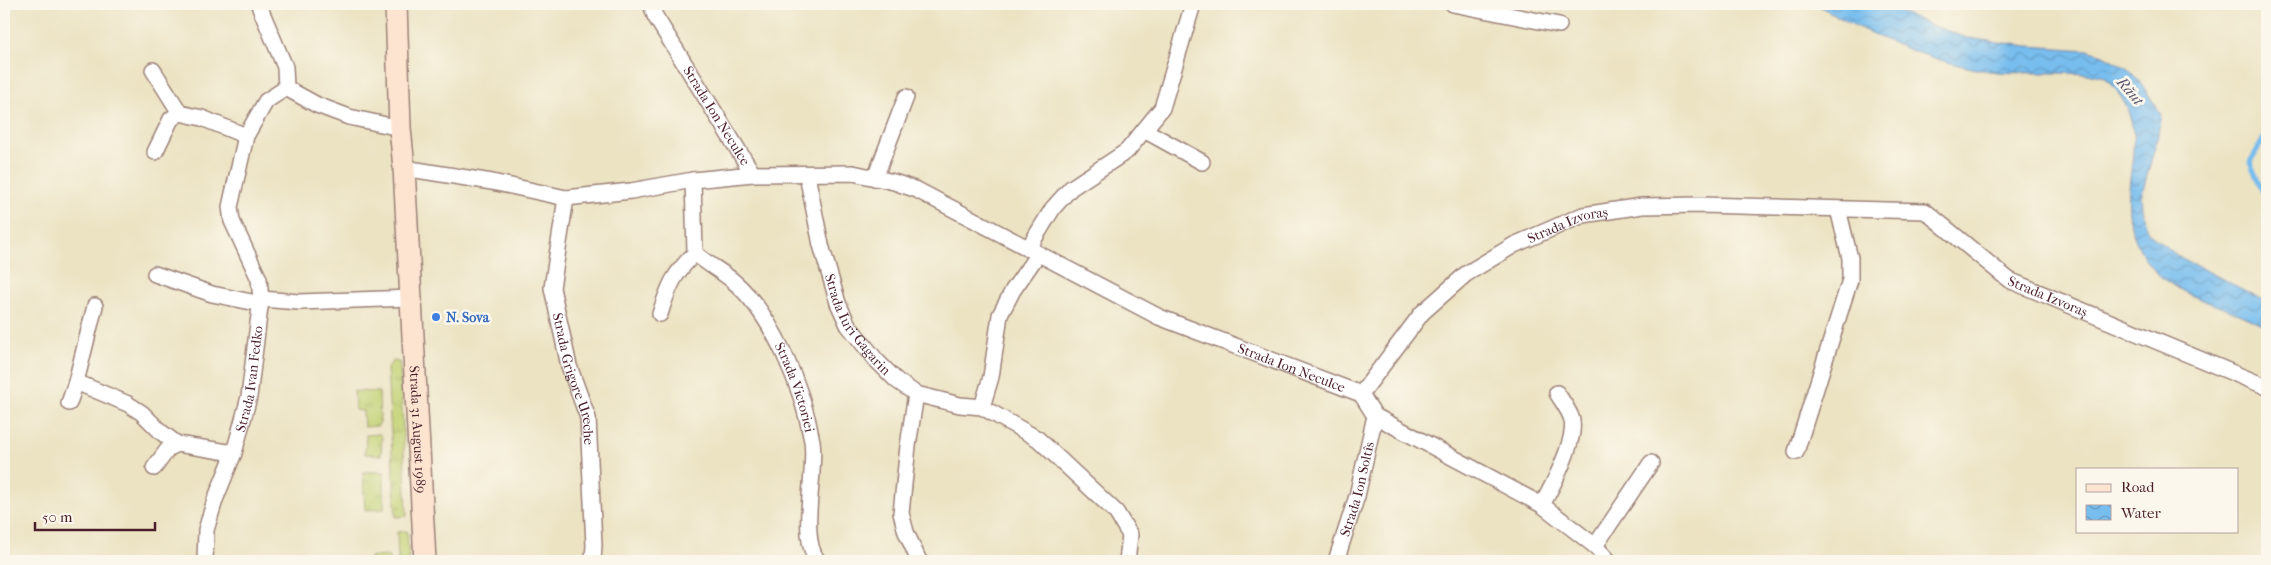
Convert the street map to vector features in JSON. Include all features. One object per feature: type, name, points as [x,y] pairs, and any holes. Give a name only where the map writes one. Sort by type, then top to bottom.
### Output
[{"type":"main road","name":"Strada 31 August 1989","points":[[396,4],[400,128],[404,168],[425,561]]},
{"type":"street","name":"Strada Ion Neculce","points":[[650,4],[655,16],[753,174],[807,175],[853,173],[917,190],[1159,317],[1361,394],[1375,416],[1542,505],[1595,546],[1609,561]]},
{"type":"street","points":[[982,408],[992,377],[1000,315],[1033,252],[1053,208],[1071,188],[1127,151],[1162,108],[1193,4]]},
{"type":"street","points":[[1453,4],[1559,26]]},
{"type":"street","points":[[260,8],[285,67],[286,88],[317,105],[349,117],[400,128]]},
{"type":"street","points":[[153,70],[180,113],[202,118],[246,136]]},
{"type":"street","name":"Strada Ivan Fedko","points":[[205,561],[206,530],[215,500],[234,453],[249,397],[261,302],[258,280],[230,214],[236,176],[246,136],[266,101],[286,88]]},
{"type":"street","points":[[875,178],[906,97]]},
{"type":"street","points":[[155,152],[171,119],[180,113]]},
{"type":"street","points":[[1144,130],[1154,138],[1202,162]]},
{"type":"street","points":[[404,168],[492,182],[566,198],[631,192],[693,180],[753,174]]},
{"type":"street","name":"Strada Iuri Gagarin","points":[[807,175],[821,246],[838,304],[848,325],[876,360],[896,380],[916,394],[982,408],[1038,439],[1116,512],[1130,535],[1127,561]]},
{"type":"street","points":[[660,314],[668,288],[679,270],[695,253],[693,180]]},
{"type":"street","name":"Strada Grigore Ureche","points":[[566,198],[552,288],[569,366],[588,418],[594,545],[593,561]]},
{"type":"street","name":"Strada Izvoraș","points":[[1361,394],[1422,313],[1466,274],[1514,245],[1583,215],[1642,206],[1700,205],[1925,211],[2009,280],[2267,387]]},
{"type":"street","points":[[1796,452],[1850,280],[1850,258],[1838,209]]},
{"type":"street","name":"Strada Victoriei","points":[[695,253],[708,265],[731,280],[753,302],[780,348],[796,386],[812,443],[811,560]]},
{"type":"street","points":[[155,274],[212,294],[261,302],[411,298]]},
{"type":"street","points":[[69,403],[95,306]]},
{"type":"street","points":[[76,382],[128,404],[142,413],[161,432],[177,444],[234,453]]},
{"type":"street","points":[[1542,505],[1570,443],[1572,418],[1557,393]]},
{"type":"street","points":[[916,394],[901,513],[906,532],[919,561]]},
{"type":"street","name":"Strada Ion Soltîs","points":[[1336,561],[1358,496],[1375,416]]},
{"type":"street","points":[[154,468],[168,449],[177,444]]},
{"type":"street","points":[[1595,546],[1651,463]]},
{"type":"green space","points":[[393,361],[399,362],[400,366],[407,516],[396,517],[387,368]]},
{"type":"green space","points":[[354,391],[379,392],[380,422],[378,426],[364,427],[363,411],[355,410]]},
{"type":"green space","points":[[380,434],[382,436],[381,455],[365,454],[366,435]]},
{"type":"green space","points":[[363,472],[384,472],[384,509],[365,510]]},
{"type":"green space","points":[[407,531],[409,561],[398,561],[397,532]]},
{"type":"green space","points":[[388,556],[390,561],[370,561],[370,557]]},
{"type":"water","name":"Răut","points":[[1816,4],[1883,4],[1967,38],[2028,46],[2088,50],[2103,55],[2128,69],[2143,86],[2161,115],[2157,140],[2141,197],[2143,215],[2149,234],[2178,256],[2267,302],[2267,325],[2202,300],[2178,288],[2156,273],[2148,263],[2136,240],[2129,214],[2133,152],[2132,124],[2119,94],[2103,77],[2085,74],[1998,72],[1952,63],[1928,56],[1880,37],[1857,27]]},
{"type":"waterway","points":[[2267,133],[2250,162],[2267,201]]},
{"type":"place","name":"N. Sova","points":[[436,317]]}]
